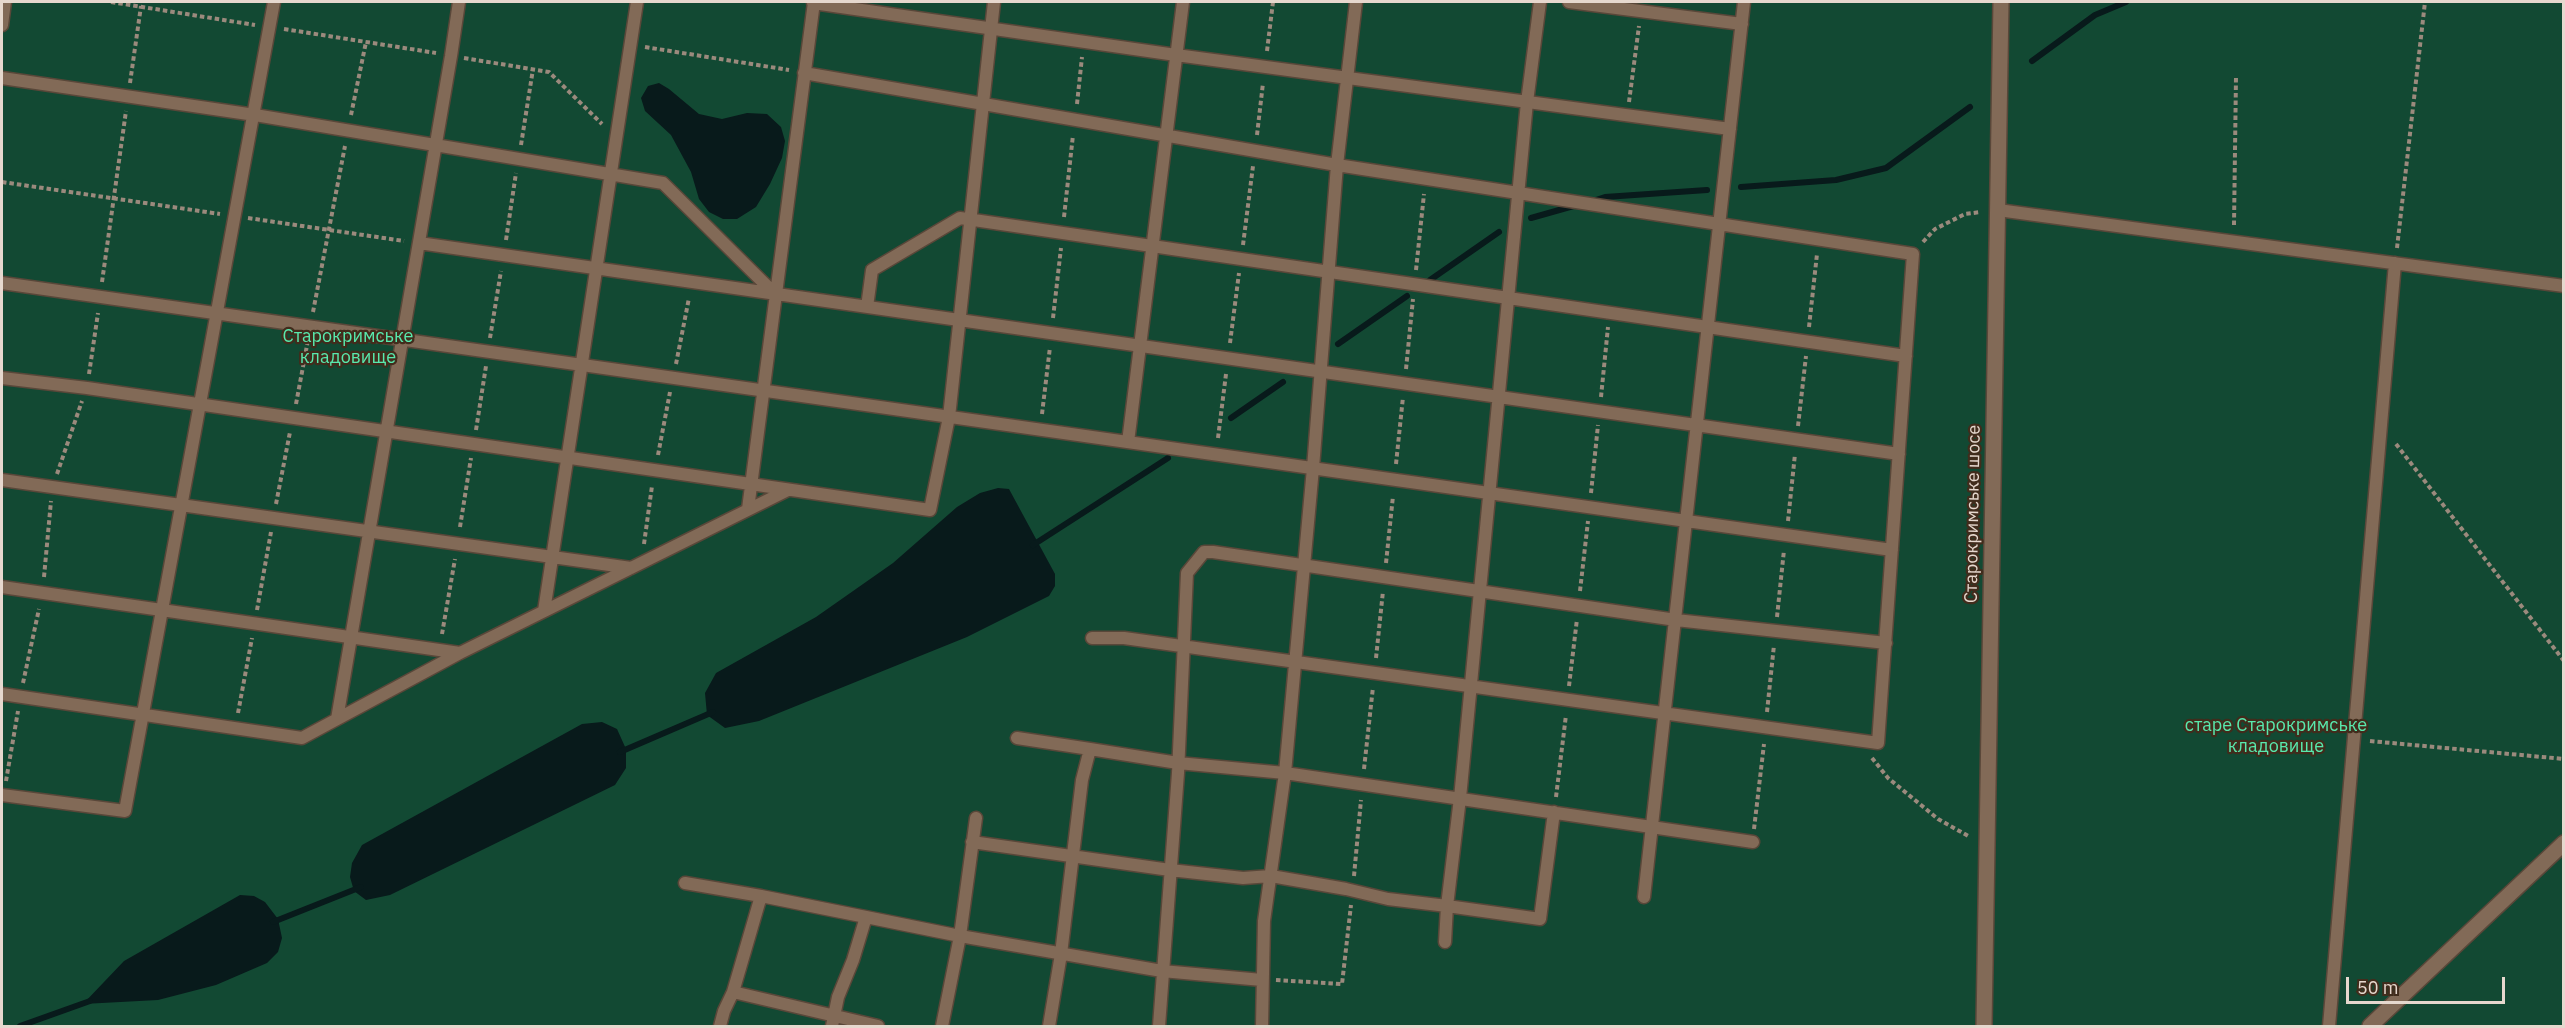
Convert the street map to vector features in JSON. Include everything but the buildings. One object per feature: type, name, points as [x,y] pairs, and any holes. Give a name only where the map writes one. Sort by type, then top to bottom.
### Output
[{"type":"street","name":"Старокримське шосе","points":[[1984,1026],[2001,2]]},
{"type":"street","points":[[2370,1026],[2564,843]]},
{"type":"lane","points":[[2,25],[5,2]]},
{"type":"lane","points":[[3,795],[125,811],[274,2]]},
{"type":"lane","points":[[337,719],[452,56],[459,2]]},
{"type":"lane","points":[[544,611],[637,2]]},
{"type":"lane","points":[[748,509],[814,2],[1176,55],[1730,129]]},
{"type":"lane","points":[[2,378],[87,388],[930,510],[950,417],[994,2]]},
{"type":"lane","points":[[1128,442],[1183,2]]},
{"type":"lane","points":[[1262,1026],[1264,921],[1285,773],[1313,468],[1337,165],[1356,2]]},
{"type":"lane","points":[[1444,942],[1527,102],[1540,2]]},
{"type":"lane","points":[[1569,2],[1742,24]]},
{"type":"lane","points":[[1644,897],[1744,2]]},
{"type":"lane","points":[[804,73],[983,102],[1337,165],[1913,254],[1878,743],[1124,638],[1092,638]]},
{"type":"lane","points":[[2,78],[255,115],[663,183],[776,294]]},
{"type":"lane","points":[[1998,210],[2564,286]]},
{"type":"lane","points":[[867,307],[872,270],[960,218],[1906,356]]},
{"type":"lane","points":[[419,243],[1899,454]]},
{"type":"lane","points":[[2329,1026],[2352,739],[2395,263]]},
{"type":"lane","points":[[2,283],[1892,550]]},
{"type":"lane","points":[[2,480],[552,557],[636,565]]},
{"type":"lane","points":[[2,693],[302,738],[460,653],[788,490]]},
{"type":"lane","points":[[1159,1026],[1178,763],[1187,573],[1204,552],[1676,620],[1886,643]]},
{"type":"lane","points":[[2,587],[460,653]]},
{"type":"lane","points":[[1017,738],[1178,763],[1285,773],[1363,784],[1753,842]]},
{"type":"lane","points":[[1049,1026],[1061,954],[1082,780],[1090,749]]},
{"type":"lane","points":[[972,842],[1170,870],[1243,878],[1271,876],[1388,899],[1540,919],[1554,812]]},
{"type":"lane","points":[[942,1026],[960,936],[976,818]]},
{"type":"lane","points":[[685,883],[866,916],[960,936],[1162,971],[1262,980]]},
{"type":"lane","points":[[720,1026],[733,992],[761,896]]},
{"type":"lane","points":[[833,1021],[838,997],[853,960],[866,916]]},
{"type":"lane","points":[[733,992],[833,1021],[878,1026]]},
{"type":"path","points":[[111,2],[549,72],[616,139]]},
{"type":"path","points":[[1216,455],[1273,2]]},
{"type":"path","points":[[2395,263],[2425,2]]},
{"type":"path","points":[[3,795],[43,593],[52,488],[87,388],[141,6]]},
{"type":"path","points":[[1627,115],[1641,11]]},
{"type":"path","points":[[236,728],[273,517],[366,42]]},
{"type":"path","points":[[630,45],[804,73]]},
{"type":"path","points":[[2234,241],[2236,76]]},
{"type":"path","points":[[1262,980],[1342,984],[1425,179]]},
{"type":"path","points":[[2,182],[419,243]]},
{"type":"path","points":[[1913,254],[1935,229],[1965,214],[1998,210]]},
{"type":"path","points":[[636,565],[692,282]]},
{"type":"path","points":[[1554,812],[1590,507],[1609,313]]},
{"type":"path","points":[[2380,424],[2564,661]]},
{"type":"path","points":[[2352,739],[2564,759]]},
{"type":"path","points":[[1859,741],[1888,778],[1938,819],[1987,847]]},
{"type":"green space","points":[[2,2],[2563,2],[2563,1026],[2,1026]]},
{"type":"shaded area","points":[[659,83],[699,114],[722,119],[747,113],[767,114],[781,127],[785,141],[782,158],[756,207],[737,219],[723,219],[709,212],[699,199],[691,172],[671,135],[645,111],[641,98],[648,86]]},
{"type":"shaded area","points":[[998,488],[1009,489],[1055,574],[1055,586],[1049,596],[967,637],[759,721],[725,728],[707,715],[705,693],[716,673],[816,617],[893,563],[957,507],[980,493]]},
{"type":"shaded area","points":[[602,722],[617,729],[626,749],[626,768],[615,785],[390,895],[366,900],[354,891],[350,877],[352,863],[362,845],[582,724]]},
{"type":"shaded area","points":[[240,895],[254,896],[265,902],[278,919],[282,938],[278,952],[267,963],[216,985],[158,1000],[83,1004],[124,961]]},
{"type":"waterway","points":[[2032,61],[2095,15],[2126,2]]},
{"type":"waterway","points":[[1741,187],[1836,180],[1886,168],[1970,107]]},
{"type":"waterway","points":[[1593,201],[1605,197],[1707,190]]},
{"type":"waterway","points":[[1531,218],[1577,205]]},
{"type":"waterway","points":[[1430,280],[1499,232]]},
{"type":"waterway","points":[[1338,344],[1407,296]]},
{"type":"waterway","points":[[1231,418],[1283,382]]},
{"type":"waterway","points":[[1033,545],[1168,458]]},
{"type":"waterway","points":[[620,752],[713,712]]},
{"type":"waterway","points":[[273,922],[361,887]]},
{"type":"waterway","points":[[20,1026],[90,1001]]},
{"type":"park label","name":"Старокримське кладовище","points":[[348,347]]},
{"type":"park label","name":"старе Старокримське кладовище","points":[[2276,736]]}]
